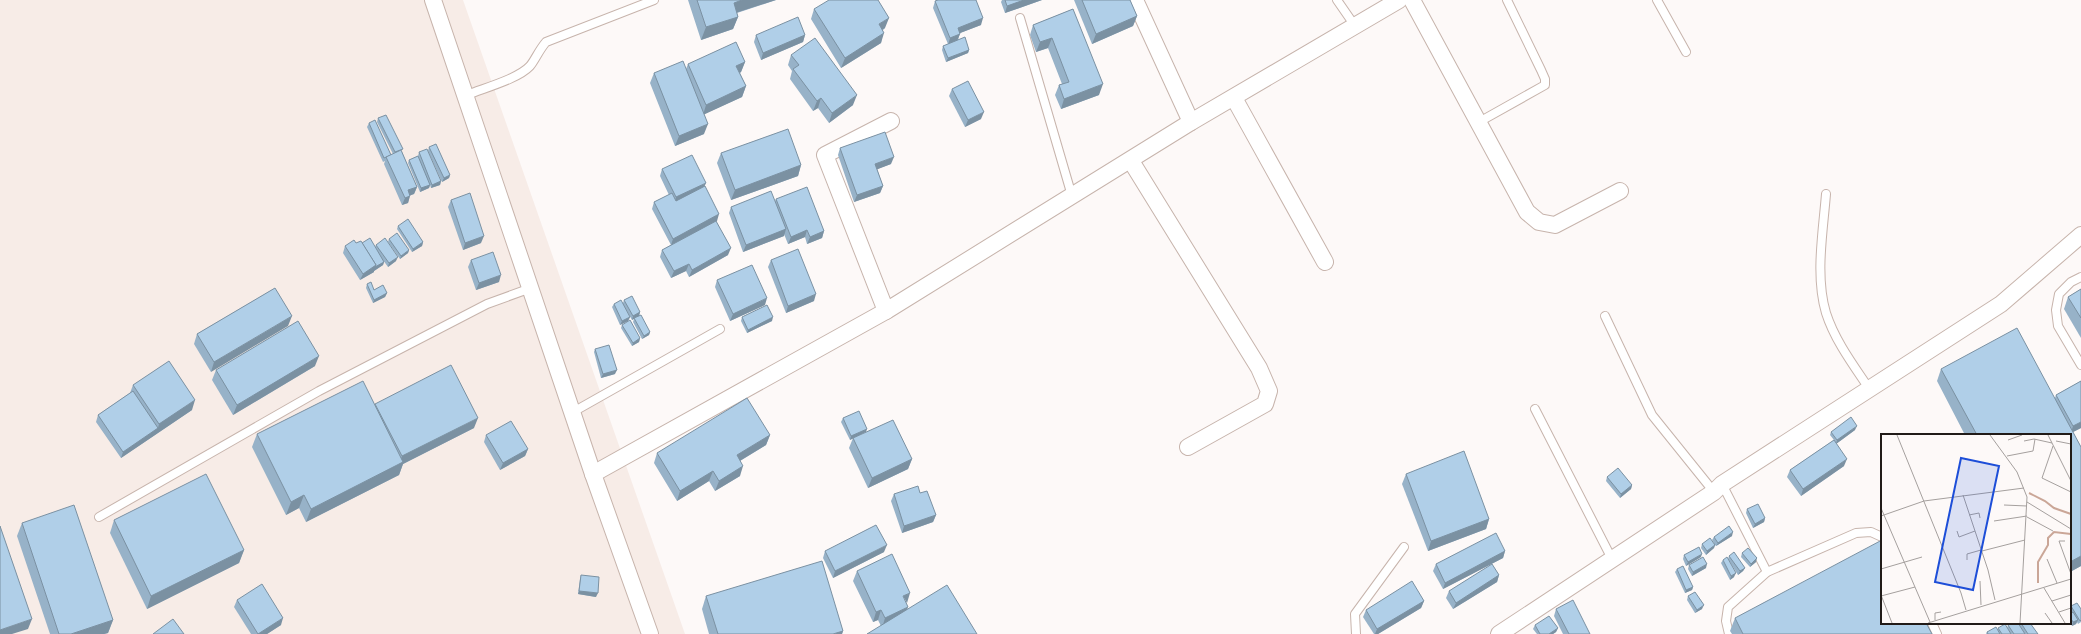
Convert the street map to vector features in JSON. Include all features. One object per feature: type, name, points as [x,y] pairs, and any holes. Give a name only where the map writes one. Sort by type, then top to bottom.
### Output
[{"type":"street","points":[[433,0],[593,474],[650,634]]},
{"type":"street","points":[[1135,0],[1191,122]]},
{"type":"street","points":[[593,474],[886,311],[1191,122],[1398,0]]},
{"type":"street","points":[[1412,0],[1527,212],[1539,222],[1555,225],[1620,191]]},
{"type":"street","points":[[1234,98],[1325,262]]},
{"type":"street","points":[[886,311],[825,155],[891,122]]},
{"type":"street","points":[[1130,161],[1259,368],[1269,391],[1266,404],[1188,446]]},
{"type":"street","points":[[1499,634],[1718,488],[2001,304],[2081,235]]},
{"type":"lane","points":[[466,95],[522,73],[531,65],[536,53],[546,42],[654,0]]},
{"type":"lane","points":[[1337,0],[1355,26]]},
{"type":"lane","points":[[1479,122],[1544,85],[1545,79],[1542,70],[1507,0]]},
{"type":"lane","points":[[1657,0],[1686,52]]},
{"type":"lane","points":[[1020,18],[1072,196]]},
{"type":"lane","points":[[1826,194],[1821,278],[1826,312],[1836,336],[1870,390]]},
{"type":"lane","points":[[2081,277],[2071,282],[2059,294],[2056,310],[2058,326],[2081,365]]},
{"type":"lane","points":[[98,518],[319,391],[487,304],[531,288]]},
{"type":"lane","points":[[1605,316],[1652,416],[1718,488],[1767,572]]},
{"type":"lane","points":[[573,412],[720,329]]},
{"type":"lane","points":[[1535,409],[1612,559]]},
{"type":"lane","points":[[1729,634],[1726,621],[1728,607],[1767,572],[1856,533],[1871,532],[1881,537]]},
{"type":"lane","points":[[1356,634],[1355,614],[1404,547]]},
{"type":"lane","points":[[1932,624],[1937,634]]},
{"type":"shaded area","points":[[0,0],[463,0],[685,634],[0,634]]},
{"type":"building","points":[[697,0],[742,0],[734,3],[738,17],[706,27]]},
{"type":"building","points":[[829,0],[878,0],[889,18],[879,24],[884,33],[845,58],[814,9]]},
{"type":"building","points":[[976,0],[983,18],[958,28],[960,34],[950,38],[935,1]]},
{"type":"building","points":[[1005,0],[1024,0],[1007,6]]},
{"type":"building","points":[[1082,0],[1130,0],[1137,16],[1096,34]]},
{"type":"building","points":[[1073,9],[1103,84],[1064,99],[1059,85],[1069,82],[1052,38],[1040,42],[1033,25]]},
{"type":"building","points":[[798,17],[805,35],[763,53],[756,35]]},
{"type":"building","points":[[965,37],[969,50],[948,58],[943,46]]},
{"type":"building","points":[[815,38],[857,95],[832,113],[821,98],[817,101],[793,69],[799,65],[791,55]]},
{"type":"building","points":[[736,42],[745,62],[736,66],[746,86],[706,105],[688,64]]},
{"type":"building","points":[[683,61],[708,124],[679,136],[654,73]]},
{"type":"building","points":[[968,81],[984,112],[968,120],[952,89]]},
{"type":"building","points":[[386,115],[403,149],[395,152],[378,118]]},
{"type":"building","points":[[375,120],[391,155],[384,158],[369,123]]},
{"type":"building","points":[[788,129],[801,165],[735,190],[721,153]]},
{"type":"building","points":[[885,132],[894,157],[875,164],[883,186],[857,195],[840,148]]},
{"type":"building","points":[[436,144],[450,175],[444,178],[429,147]]},
{"type":"building","points":[[427,149],[441,181],[432,185],[419,152]]},
{"type":"building","points":[[401,150],[417,187],[408,190],[410,196],[405,198],[386,157]]},
{"type":"building","points":[[692,155],[706,183],[676,197],[662,169]]},
{"type":"building","points":[[418,156],[430,185],[421,188],[409,160]]},
{"type":"building","points":[[705,186],[719,214],[673,239],[654,202],[672,193],[676,201]]},
{"type":"building","points":[[807,187],[824,231],[810,237],[807,230],[791,237],[776,199]]},
{"type":"building","points":[[771,191],[786,229],[746,245],[731,207]]},
{"type":"building","points":[[470,193],[484,236],[465,243],[451,200]]},
{"type":"building","points":[[408,219],[423,242],[413,249],[398,226]]},
{"type":"building","points":[[716,221],[731,248],[692,270],[689,264],[674,271],[662,250]]},
{"type":"building","points":[[397,233],[409,250],[401,256],[389,239]]},
{"type":"building","points":[[370,238],[384,262],[375,267],[376,265],[362,243]]},
{"type":"building","points":[[385,238],[398,257],[389,263],[376,245]]},
{"type":"building","points":[[354,240],[356,243],[361,241],[376,265],[363,274],[345,246]]},
{"type":"building","points":[[798,249],[816,294],[788,306],[771,260]]},
{"type":"building","points":[[493,252],[501,275],[479,283],[471,260]]},
{"type":"building","points":[[752,265],[767,298],[733,314],[717,280]]},
{"type":"building","points":[[371,282],[374,290],[383,285],[387,293],[374,300],[367,284]]},
{"type":"building","points":[[275,288],[292,316],[214,362],[197,334]]},
{"type":"building","points":[[2081,289],[2081,318],[2068,297]]},
{"type":"building","points":[[632,296],[640,312],[633,316],[624,300]]},
{"type":"building","points":[[621,300],[630,317],[622,321],[614,304]]},
{"type":"building","points":[[767,305],[773,317],[748,330],[742,317]]},
{"type":"building","points":[[641,315],[650,332],[644,336],[634,318]]},
{"type":"building","points":[[630,320],[640,338],[633,343],[622,325]]},
{"type":"building","points":[[298,321],[319,356],[237,405],[216,370]]},
{"type":"building","points":[[2017,328],[2081,447],[2081,556],[2071,561],[2071,434],[1976,434],[1941,369]]},
{"type":"building","points":[[609,345],[617,370],[603,374],[595,349]]},
{"type":"building","points":[[169,361],[195,400],[159,424],[133,385]]},
{"type":"building","points":[[451,365],[478,418],[402,456],[375,404]]},
{"type":"building","points":[[363,381],[403,462],[311,509],[304,495],[291,502],[257,434]]},
{"type":"building","points":[[2081,381],[2081,422],[2073,426],[2056,395]]},
{"type":"building","points":[[133,391],[158,428],[123,452],[98,415]]},
{"type":"building","points":[[747,398],[770,435],[737,455],[743,466],[719,481],[713,471],[680,491],[657,453]]},
{"type":"building","points":[[859,411],[867,429],[851,436],[843,418]]},
{"type":"building","points":[[1851,417],[1857,426],[1837,440],[1831,432]]},
{"type":"building","points":[[893,420],[912,459],[872,478],[853,438]]},
{"type":"building","points":[[511,421],[528,449],[503,463],[486,435]]},
{"type":"building","points":[[1834,440],[1847,459],[1803,489],[1790,470]]},
{"type":"building","points":[[1464,451],[1489,519],[1431,541],[1406,474]]},
{"type":"building","points":[[1618,468],[1632,485],[1621,494],[1607,477]]},
{"type":"building","points":[[206,474],[244,550],[151,596],[114,520]]},
{"type":"building","points":[[918,486],[920,493],[927,491],[936,515],[904,526],[894,494]]},
{"type":"building","points":[[1758,504],[1765,518],[1755,524],[1747,509]]},
{"type":"building","points":[[74,505],[113,620],[71,634],[59,634],[22,523]]},
{"type":"building","points":[[876,525],[887,545],[835,571],[825,551]]},
{"type":"building","points":[[0,526],[32,619],[0,630]]},
{"type":"building","points":[[1729,526],[1733,532],[1718,543],[1714,537]]},
{"type":"building","points":[[1496,533],[1505,551],[1445,583],[1436,564]]},
{"type":"building","points":[[1710,538],[1715,545],[1707,551],[1702,544]]},
{"type":"building","points":[[1881,541],[1881,624],[1927,624],[1932,634],[1743,634],[1735,618]]},
{"type":"building","points":[[1699,547],[1702,554],[1688,562],[1684,555]]},
{"type":"building","points":[[1748,548],[1757,558],[1751,564],[1742,553]]},
{"type":"building","points":[[1734,552],[1745,568],[1740,571],[1729,556]]},
{"type":"building","points":[[892,554],[910,593],[903,596],[908,607],[885,618],[881,610],[876,612],[857,571]]},
{"type":"building","points":[[1703,557],[1707,564],[1693,572],[1689,565]]},
{"type":"building","points":[[1727,557],[1736,573],[1731,576],[1723,560]]},
{"type":"building","points":[[822,561],[843,631],[833,634],[718,634],[706,596]]},
{"type":"building","points":[[1492,564],[1499,575],[1456,603],[1449,591]]},
{"type":"building","points":[[1683,566],[1693,587],[1686,590],[1677,569]]},
{"type":"building","points":[[581,575],[599,577],[598,593],[579,591]]},
{"type":"building","points":[[1412,581],[1424,601],[1377,629],[1366,610]]},
{"type":"building","points":[[262,584],[283,618],[258,634],[237,600]]},
{"type":"building","points":[[947,585],[977,634],[867,634]]},
{"type":"building","points":[[1695,592],[1704,605],[1697,610],[1688,596]]},
{"type":"building","points":[[1573,600],[1590,634],[1569,634],[1556,609]]},
{"type":"building","points":[[2077,603],[2081,609],[2080,621],[2071,606]]},
{"type":"building","points":[[2073,612],[2078,620],[2073,622],[2071,613]]},
{"type":"building","points":[[1549,616],[1558,628],[1549,634],[1540,634],[1535,625]]},
{"type":"building","points":[[173,619],[184,634],[153,634]]},
{"type":"building","points":[[2005,624],[2011,634],[2002,634],[1998,628]]},
{"type":"building","points":[[2019,624],[2025,634],[2014,634],[2008,625]]},
{"type":"building","points":[[2022,624],[2031,624],[2038,634],[2028,634]]},
{"type":"building","points":[[1996,627],[2000,634],[1988,634],[1987,632]]}]
